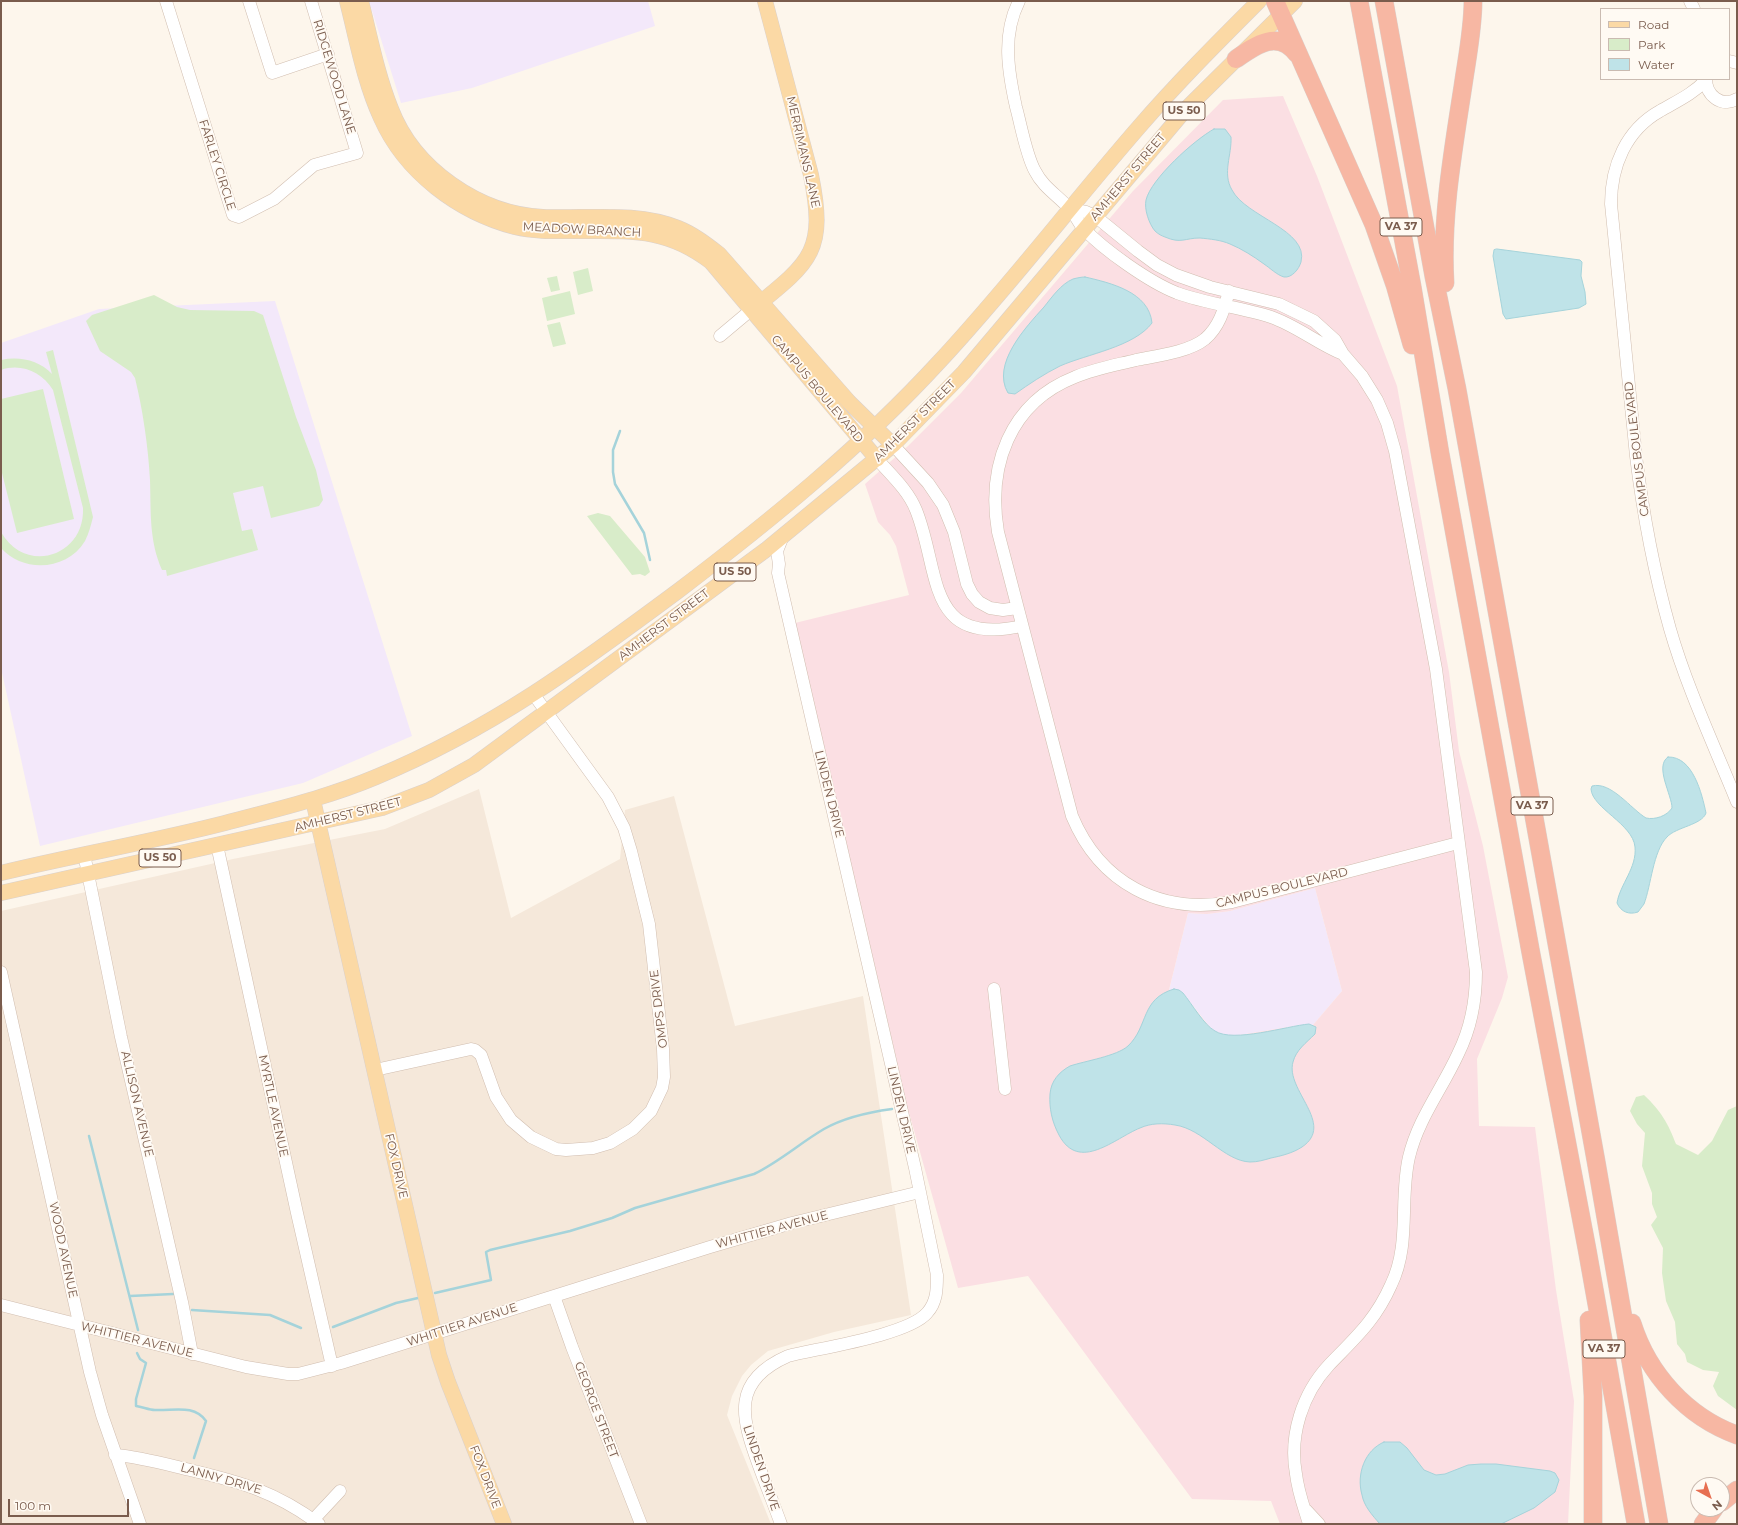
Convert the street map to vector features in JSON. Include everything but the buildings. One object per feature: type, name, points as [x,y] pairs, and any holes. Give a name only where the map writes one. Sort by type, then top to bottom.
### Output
[{"type":"highway","name":"VA 37","points":[[1359,1],[1429,378],[1440,453],[1636,1524]]},
{"type":"highway","name":"VA 37","points":[[1384,1],[1434,277],[1457,389],[1659,1524]]},
{"type":"highway","points":[[1457,389],[1446,303],[1444,256],[1454,144],[1471,31],[1473,1]]},
{"type":"highway","points":[[1278,8],[1358,189],[1387,260],[1425,389],[1440,453]]},
{"type":"highway","points":[[1236,59],[1258,45],[1272,41],[1279,41],[1290,45],[1301,59]]},
{"type":"highway","points":[[1571,1174],[1591,1354],[1593,1524]]},
{"type":"highway","points":[[1606,1222],[1631,1319],[1647,1358],[1662,1380],[1693,1412],[1718,1427],[1737,1435]]},
{"type":"highway","points":[[1590,1524],[1593,1461]]},
{"type":"main road","name":"MEADOW BRANCH","points":[[347,1],[367,76],[380,117],[391,139],[407,161],[433,185],[477,213],[515,227],[543,231],[625,231],[649,233],[671,239],[694,249],[757,306]]},
{"type":"main road","name":"MEADOW BRANCH","points":[[361,1],[391,110],[404,135],[422,159],[444,179],[471,197],[513,212],[542,217],[618,217],[656,222],[678,228],[697,238],[719,254],[757,306]]},
{"type":"main road","name":"MERRIMANS LANE","points":[[757,306],[786,283],[804,263],[815,240],[817,213],[811,175],[765,1]]},
{"type":"main road","name":"AMHERST STREET","points":[[1,873],[254,816],[313,800],[374,778],[419,758],[489,722],[534,695],[635,623],[759,528],[861,441],[964,336],[1140,126],[1187,74],[1259,1]]},
{"type":"main road","name":"US 50","points":[[1278,8],[1295,1]]},
{"type":"main road","name":"AMHERST STREET","points":[[1,893],[382,808],[429,790],[474,765],[783,536],[893,445],[964,372],[1186,109],[1236,59],[1278,8]]},
{"type":"main road","name":"CAMPUS BOULEVARD","points":[[757,306],[874,428],[893,445]]},
{"type":"main road","name":"CAMPUS BOULEVARD","points":[[757,306],[861,441],[877,459]]},
{"type":"main road","points":[[767,548],[768,530],[791,502]]},
{"type":"main road","points":[[746,564],[758,547],[759,528]]},
{"type":"main road","name":"FOX DRIVE","points":[[313,800],[434,1334],[448,1382],[504,1524]]},
{"type":"main road","points":[[217,845],[214,838],[216,834],[234,828],[254,816]]},
{"type":"main road","points":[[27,888],[48,877],[52,871],[52,861]]},
{"type":"street","name":"FARLEY CIRCLE","points":[[166,1],[233,215],[239,218],[274,199],[314,165],[357,152]]},
{"type":"street","points":[[249,1],[272,73],[328,54]]},
{"type":"street","name":"RIDGEWOOD LANE","points":[[311,1],[357,152]]},
{"type":"street","points":[[1019,1],[1009,31],[1007,56],[1009,78],[1034,170],[1044,185],[1070,209],[1084,229],[1133,268],[1155,282],[1194,299],[1278,320],[1343,354]]},
{"type":"street","name":"CAMPUS BOULEVARD","points":[[1705,80],[1690,94],[1653,115],[1641,125],[1626,144],[1613,174],[1611,191],[1637,464],[1653,561],[1675,643],[1737,802]]},
{"type":"street","name":"CAMPUS BOULEVARD","points":[[1706,80],[1706,87],[1714,98]]},
{"type":"street","name":"CAMPUS BOULEVARD","points":[[1670,106],[1697,99],[1714,98],[1727,102],[1737,99]]},
{"type":"street","points":[[1070,209],[1086,212],[1095,216],[1157,265],[1188,280],[1263,299],[1296,311],[1325,329],[1335,340],[1343,354],[1362,376],[1377,400],[1387,423],[1395,451],[1436,669],[1476,972],[1472,1014],[1459,1054],[1428,1109],[1411,1150],[1404,1190],[1404,1243],[1392,1283],[1372,1320],[1317,1379],[1300,1415],[1296,1435],[1295,1468],[1301,1499],[1309,1524]]},
{"type":"street","name":"CAMPUS BOULEVARD","points":[[1229,291],[1225,306],[1217,325],[1201,342],[1176,351],[1094,370],[1074,377],[1043,396],[1031,407],[1013,430],[1002,452],[997,468],[994,503],[998,532],[1064,792],[1076,825],[1086,844],[1104,866],[1127,884],[1142,893],[1184,904],[1204,906],[1220,904],[1458,843]]},
{"type":"street","name":"MERRIMANS LANE","points":[[720,336],[757,306]]},
{"type":"street","name":"CAMPUS BOULEVARD","points":[[893,445],[928,483],[943,505],[954,532],[967,584],[972,594],[979,602],[990,608],[1003,610],[1017,608]]},
{"type":"street","name":"CAMPUS BOULEVARD","points":[[877,459],[905,491],[916,509],[938,591],[950,611],[965,624],[982,630],[997,631],[1022,626]]},
{"type":"street","name":"LINDEN DRIVE","points":[[781,1524],[746,1431],[745,1404],[749,1389],[757,1375],[776,1361],[795,1354],[906,1327],[922,1318],[929,1312],[936,1298],[937,1275],[920,1192],[778,573],[779,564],[777,551],[783,536]]},
{"type":"street","name":"LINDEN DRIVE","points":[[767,548],[773,566],[778,573]]},
{"type":"street","name":"OMPS DRIVE","points":[[375,1070],[471,1049],[475,1050],[481,1055],[496,1097],[511,1120],[531,1137],[556,1148],[566,1150],[579,1150],[604,1144],[633,1129],[644,1119],[654,1105],[662,1088],[664,1077],[664,1057],[656,995],[652,947],[631,851],[624,828],[608,797],[534,695]]},
{"type":"street","name":"MYRTLE AVENUE","points":[[217,845],[235,935],[332,1366]]},
{"type":"street","name":"ALLISON AVENUE","points":[[84,854],[121,1038],[175,1271],[192,1354]]},
{"type":"street","name":"WOOD AVENUE","points":[[1,972],[92,1379],[115,1455],[140,1524]]},
{"type":"street","points":[[994,989],[1006,1089]]},
{"type":"street","name":"WHITTIER AVENUE","points":[[1,1305],[246,1367],[288,1374],[298,1374],[332,1366],[710,1247],[784,1226],[920,1192]]},
{"type":"street","name":"GEORGE STREET","points":[[554,1296],[572,1347],[641,1524]]},
{"type":"street","name":"LANNY DRIVE","points":[[115,1455],[146,1459],[247,1484],[283,1500],[316,1522]]},
{"type":"street","points":[[316,1522],[340,1491]]},
{"type":"street","points":[[1305,1509],[1319,1524]]},
{"type":"shaded area","points":[[369,1],[648,1],[655,26],[472,88],[401,103]]},
{"type":"shaded area","points":[[1283,96],[1317,176],[1397,386],[1449,672],[1459,751],[1483,846],[1508,977],[1502,998],[1477,1059],[1479,1126],[1535,1127],[1556,1290],[1574,1401],[1568,1524],[1280,1524],[1271,1501],[1192,1499],[1028,1276],[958,1288],[908,1109],[795,623],[909,595],[896,546],[890,535],[878,522],[865,484],[908,446],[961,393],[1133,191],[1223,100]],"holes":[[[1315,888],[1342,991],[1313,1025],[1301,1025],[1240,1035],[1224,1035],[1214,1031],[1179,990],[1169,990],[1188,913],[1207,914],[1230,911]]]},
{"type":"shaded area","points":[[275,301],[412,736],[303,783],[40,846],[1,668],[1,343],[99,309]]},
{"type":"shaded area","points":[[479,789],[511,918],[620,859],[625,810],[674,796],[735,1026],[863,996],[911,1315],[834,1332],[768,1351],[751,1365],[742,1376],[732,1396],[727,1415],[771,1524],[1,1524],[1,911],[233,859],[385,829]]},
{"type":"shaded area","points":[[1315,888],[1342,991],[1313,1025],[1301,1025],[1240,1035],[1224,1035],[1214,1031],[1209,1026],[1183,993],[1169,990],[1188,913],[1207,914],[1230,911]]},
{"type":"green space","points":[[588,268],[593,291],[578,295],[573,272]]},
{"type":"green space","points":[[557,276],[560,290],[551,292],[547,278]]},
{"type":"green space","points":[[570,291],[575,314],[547,321],[542,298]]},
{"type":"green space","points":[[154,295],[177,307],[190,310],[254,311],[263,315],[296,417],[316,470],[323,500],[319,506],[271,518],[263,486],[233,493],[242,531],[252,529],[258,550],[167,576],[166,570],[162,570],[158,559],[153,537],[148,454],[143,416],[135,378],[131,372],[100,351],[86,321],[92,315]]},
{"type":"green space","points":[[560,322],[566,344],[553,347],[547,325]]},
{"type":"green space","points":[[53,350],[93,517],[85,541],[77,551],[56,563],[32,565],[21,562],[10,556],[1,548],[1,532],[11,545],[24,553],[38,556],[52,554],[64,548],[74,538],[81,525],[83,508],[53,390],[43,378],[30,371],[16,368],[1,370],[1,360],[28,360],[41,365],[52,374],[46,352]]},
{"type":"green space","points":[[43,389],[74,519],[17,533],[1,469],[1,399]]},
{"type":"green space","points":[[598,513],[610,516],[645,557],[650,572],[645,576],[640,574],[632,575],[587,516]]},
{"type":"green space","points":[[1644,1095],[1655,1106],[1663,1118],[1676,1144],[1698,1155],[1712,1141],[1728,1110],[1737,1106],[1737,1410],[1718,1396],[1713,1386],[1719,1372],[1703,1370],[1687,1362],[1685,1354],[1677,1344],[1675,1322],[1666,1301],[1662,1273],[1663,1248],[1651,1225],[1657,1217],[1652,1204],[1652,1193],[1642,1166],[1645,1133],[1637,1124],[1630,1111],[1636,1097]]},
{"type":"water","points":[[1214,129],[1225,129],[1231,137],[1228,177],[1229,184],[1239,200],[1275,224],[1296,241],[1301,251],[1301,262],[1297,270],[1290,276],[1284,277],[1279,275],[1239,248],[1227,243],[1200,238],[1179,240],[1170,239],[1157,233],[1151,224],[1146,212],[1146,200],[1150,191],[1164,171],[1174,161]]},
{"type":"water","points":[[1497,249],[1580,260],[1582,262],[1581,276],[1586,304],[1579,308],[1506,319],[1503,314],[1493,256],[1494,250]]},
{"type":"water","points":[[1085,277],[1117,286],[1136,296],[1149,312],[1152,323],[1134,338],[1122,344],[1060,366],[1048,372],[1015,394],[1008,393],[1004,382],[1004,370],[1007,358],[1020,335],[1061,287],[1073,279]]},
{"type":"water","points":[[1668,757],[1677,758],[1690,769],[1699,787],[1706,813],[1704,817],[1694,823],[1671,834],[1662,843],[1655,860],[1644,904],[1638,912],[1628,913],[1623,911],[1617,903],[1635,855],[1633,839],[1627,831],[1598,803],[1593,796],[1591,789],[1592,786],[1606,788],[1646,818],[1660,817],[1672,808],[1663,774],[1664,761]]},
{"type":"water","points":[[1174,989],[1183,993],[1202,1019],[1211,1028],[1223,1034],[1247,1035],[1309,1024],[1316,1027],[1315,1034],[1299,1050],[1293,1062],[1292,1073],[1312,1117],[1314,1128],[1311,1138],[1302,1147],[1283,1155],[1261,1161],[1250,1162],[1231,1156],[1195,1132],[1175,1125],[1162,1124],[1144,1126],[1098,1150],[1087,1152],[1077,1151],[1067,1146],[1059,1135],[1051,1110],[1051,1089],[1056,1077],[1070,1066],[1123,1050],[1135,1038],[1150,1006],[1155,999]]},
{"type":"water","points":[[1384,1442],[1400,1442],[1407,1448],[1424,1470],[1436,1475],[1445,1474],[1468,1465],[1496,1464],[1550,1471],[1555,1473],[1559,1480],[1555,1492],[1534,1508],[1501,1524],[1380,1524],[1366,1507],[1360,1487],[1360,1479],[1361,1471],[1367,1457],[1377,1446]]},
{"type":"waterway","points":[[620,431],[613,450],[613,472],[615,484],[644,533],[650,560]]},
{"type":"waterway","points":[[435,1293],[491,1280],[486,1252],[490,1250],[570,1231],[612,1218],[635,1208],[754,1174],[772,1164],[815,1134],[840,1121],[892,1109]]},
{"type":"waterway","points":[[89,1136],[138,1330]]},
{"type":"waterway","points":[[130,1296],[173,1294]]},
{"type":"waterway","points":[[333,1327],[396,1303],[418,1298]]},
{"type":"waterway","points":[[192,1310],[270,1315],[301,1328]]},
{"type":"waterway","points":[[137,1353],[140,1359],[146,1363],[136,1399],[136,1406],[153,1410],[190,1410],[196,1412],[206,1421],[194,1458]]}]
